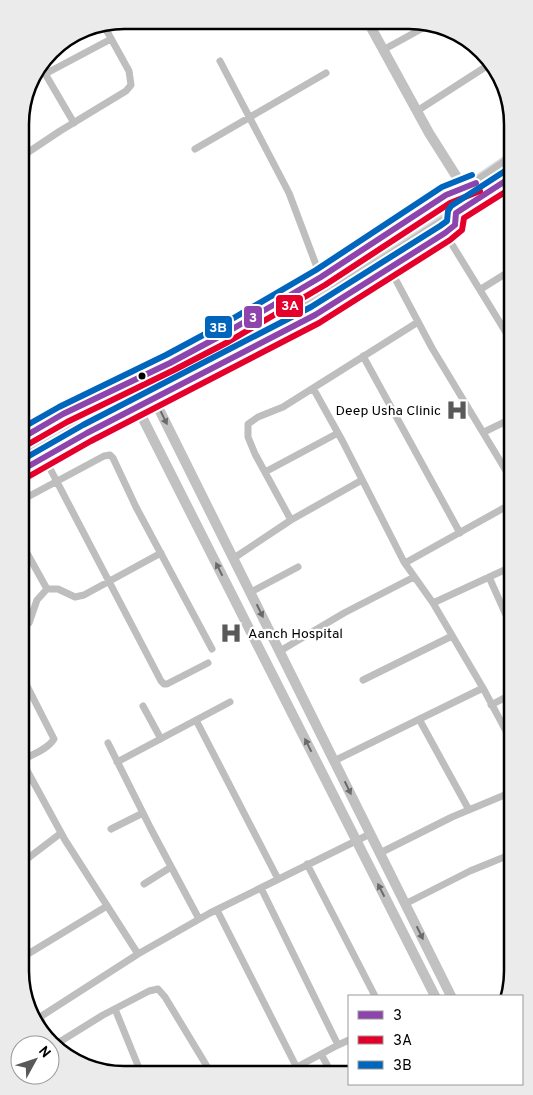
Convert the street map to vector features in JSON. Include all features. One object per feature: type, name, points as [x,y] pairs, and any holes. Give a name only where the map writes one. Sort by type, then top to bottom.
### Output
[{"type":"main road","points":[[29,445],[54,429],[281,310],[340,276],[504,164]]},
{"type":"main road","points":[[29,458],[84,426],[321,301],[504,182]]},
{"type":"street","points":[[29,434],[74,408],[188,353],[265,311],[378,242],[446,195],[465,190],[454,175],[372,29]]},
{"type":"street","points":[[383,50],[420,30]]},
{"type":"street","points":[[29,153],[126,91],[131,85],[128,71],[107,31]]},
{"type":"street","points":[[46,74],[111,39]]},
{"type":"street","points":[[220,61],[289,193],[321,278]]},
{"type":"street","points":[[417,111],[486,67]]},
{"type":"street","points":[[44,71],[74,123]]},
{"type":"street","points":[[195,149],[326,73]]},
{"type":"street","points":[[29,466],[314,315],[445,233],[455,224],[452,216]]},
{"type":"street","points":[[445,233],[504,329]]},
{"type":"street","points":[[390,269],[432,348],[504,467]]},
{"type":"street","points":[[481,289],[504,275]]},
{"type":"street","points":[[265,311],[278,335]]},
{"type":"street","points":[[291,520],[248,437],[248,424],[258,417],[284,407],[418,322]]},
{"type":"street","points":[[363,356],[460,532]]},
{"type":"street","points":[[142,375],[450,995]]},
{"type":"street","points":[[124,384],[433,995]]},
{"type":"street","points":[[313,388],[405,563],[433,603],[504,728]]},
{"type":"street","points":[[484,432],[504,422]]},
{"type":"street","points":[[265,472],[338,433]]},
{"type":"street","points":[[29,496],[104,456],[110,455],[212,649]]},
{"type":"street","points":[[44,457],[161,681],[164,684],[170,683],[208,664]]},
{"type":"street","points":[[234,558],[291,520],[362,480]]},
{"type":"street","points":[[405,563],[504,508]]},
{"type":"street","points":[[29,623],[37,600],[47,589],[58,588],[75,597],[109,582],[161,553]]},
{"type":"street","points":[[29,557],[47,589]]},
{"type":"street","points":[[250,592],[298,567]]},
{"type":"street","points":[[433,603],[504,570]]},
{"type":"street","points":[[280,651],[344,613],[414,577]]},
{"type":"street","points":[[489,577],[504,610]]},
{"type":"street","points":[[363,680],[452,636]]},
{"type":"street","points":[[334,761],[483,688]]},
{"type":"street","points":[[29,690],[54,739],[29,758]]},
{"type":"street","points":[[491,705],[504,698]]},
{"type":"street","points":[[118,762],[230,702]]},
{"type":"street","points":[[143,706],[161,739]]},
{"type":"street","points":[[419,718],[469,810]]},
{"type":"street","points":[[196,720],[278,879]]},
{"type":"street","points":[[108,743],[199,919]]},
{"type":"street","points":[[29,780],[138,954]]},
{"type":"street","points":[[380,853],[400,841],[504,795]]},
{"type":"street","points":[[111,829],[143,813]]},
{"type":"street","points":[[29,857],[61,833]]},
{"type":"street","points":[[40,1017],[138,954],[199,919],[370,834]]},
{"type":"street","points":[[405,904],[470,871],[504,857]]},
{"type":"street","points":[[307,864],[375,995]]},
{"type":"street","points":[[144,884],[171,867]]},
{"type":"street","points":[[261,888],[338,1045]]},
{"type":"street","points":[[29,954],[107,906]]},
{"type":"street","points":[[216,910],[296,1066]]},
{"type":"street","points":[[60,1042],[115,1009],[149,991],[158,989],[184,1026],[207,1066]]},
{"type":"street","points":[[115,1009],[138,1066]]},
{"type":"street","points":[[304,1066],[321,1054],[348,1040]]},
{"type":"street","points":[[321,1054],[328,1066]]},
{"type":"transit line","name":"3B","points":[[29,456],[83,425],[311,307],[440,226],[447,221],[448,211],[451,206],[504,172]]},
{"type":"transit line","name":"3B","points":[[29,424],[220,326],[316,270],[442,187],[472,175]]},
{"type":"transit line","name":"3","points":[[29,466],[87,433],[315,315],[445,233],[455,225],[456,213],[504,182]]},
{"type":"transit line","name":"3","points":[[29,434],[63,414],[170,363],[224,334],[321,277],[446,195],[476,183]]},
{"type":"transit line","name":"3A","points":[[29,444],[67,422],[228,342],[325,285],[450,203],[480,191]]},
{"type":"transit line","name":"3A","points":[[29,476],[91,441],[319,323],[450,240],[462,230],[464,218],[504,193]]},
{"type":"place","name":"Deep Usha Clinic","points":[[457,410]]},
{"type":"place","name":"Aanch Hospital","points":[[231,633]]}]
